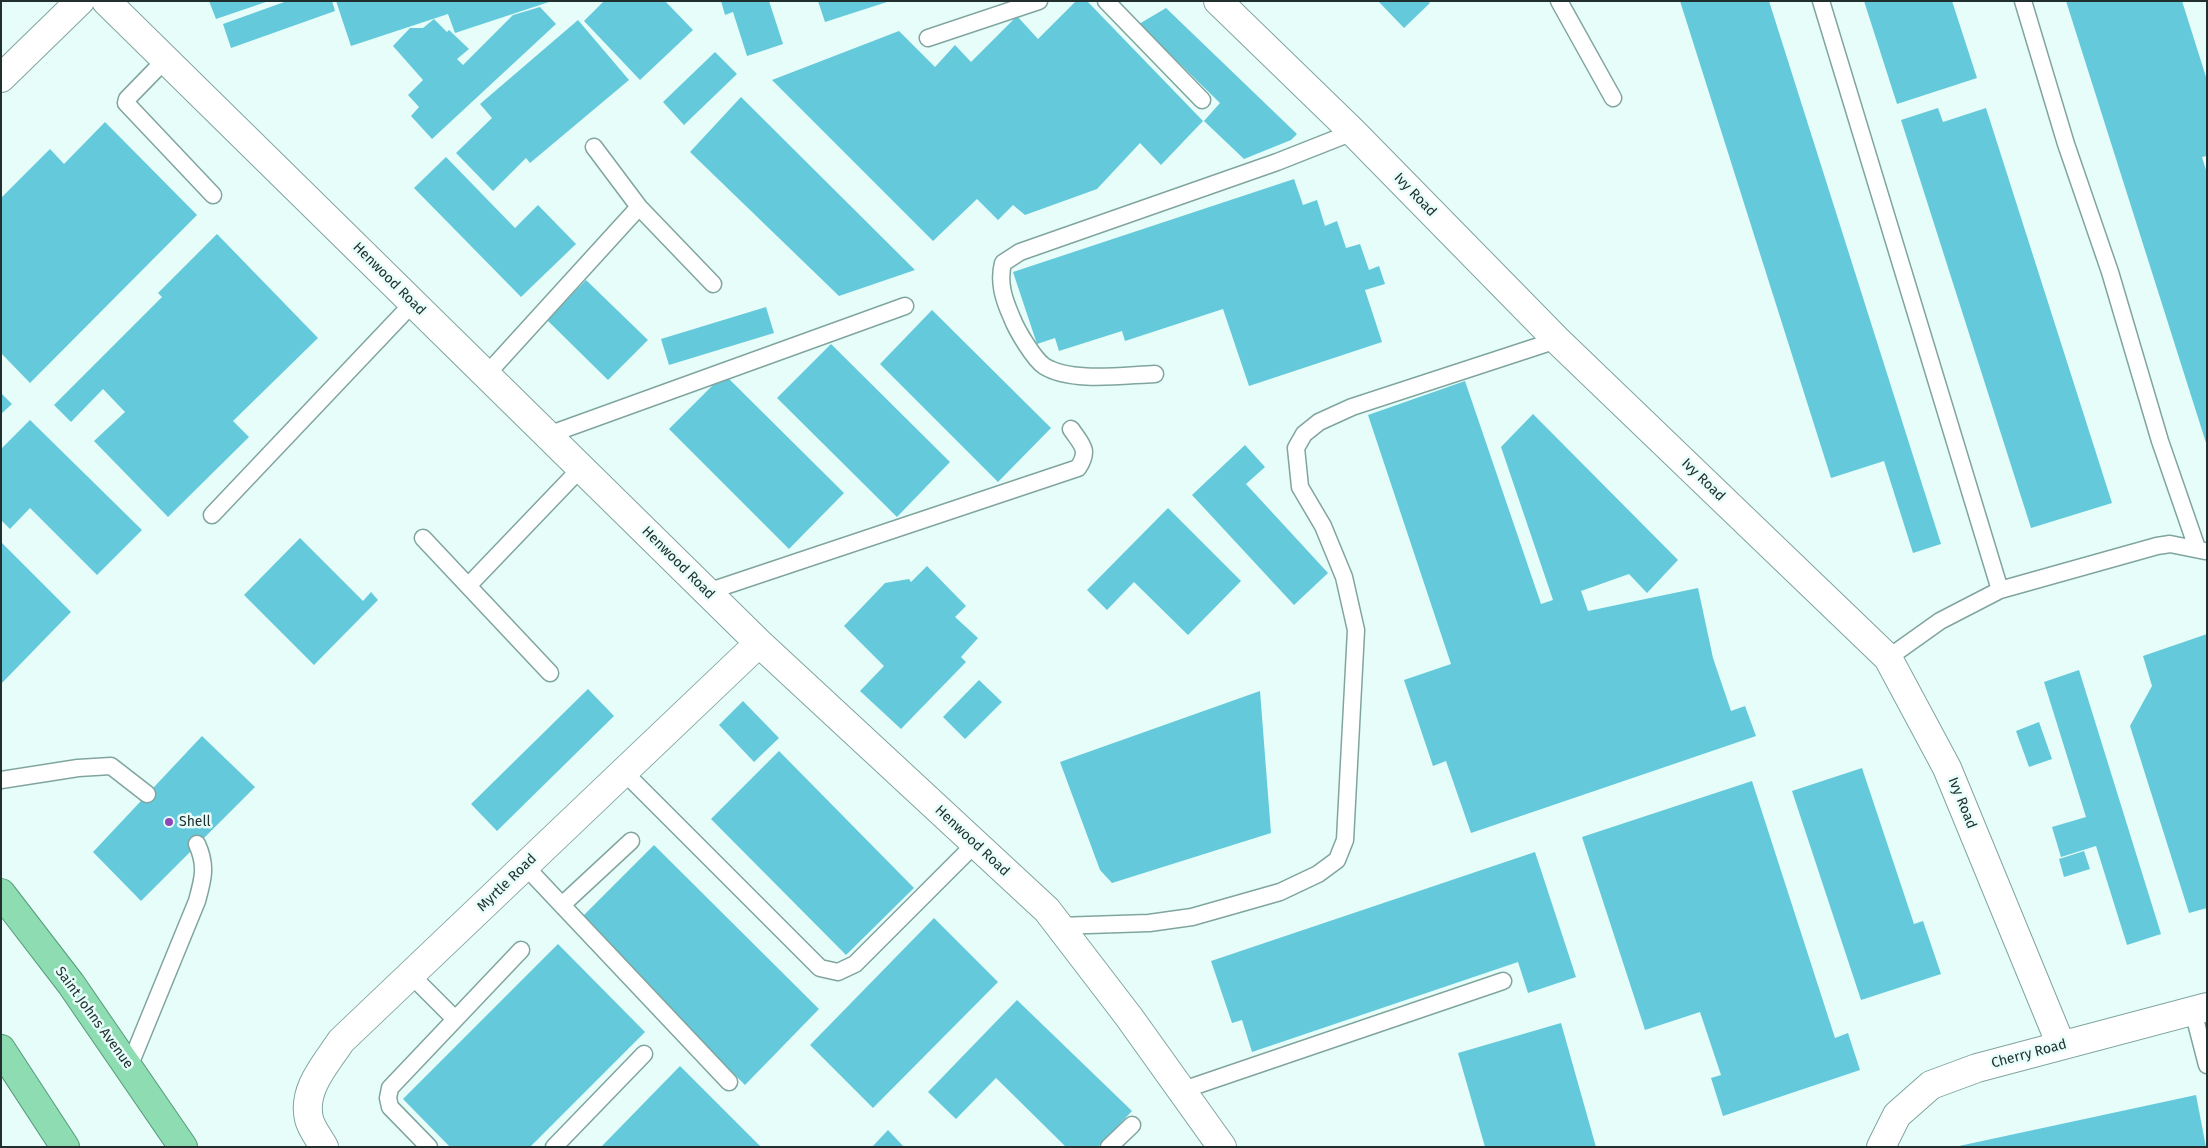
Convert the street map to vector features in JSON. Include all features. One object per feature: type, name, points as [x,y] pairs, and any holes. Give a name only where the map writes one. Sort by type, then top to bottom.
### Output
[{"type":"highway","name":"Saint Johns Avenue","points":[[1,893],[71,984],[183,1147]]},
{"type":"highway","points":[[1,1049],[64,1147]]},
{"type":"street","points":[[1,78],[80,1]]},
{"type":"street","name":"Henwood Road","points":[[106,1],[758,643],[1047,910],[1183,1090],[1222,1147]]},
{"type":"street","name":"Ivy Road","points":[[1218,1],[1353,132],[1557,340],[1888,658],[1947,768],[2061,1045]]},
{"type":"street","name":"Myrtle Road","points":[[324,1147],[309,1119],[308,1100],[312,1084],[341,1041],[758,643]]},
{"type":"street","name":"Cherry Road","points":[[1881,1147],[1897,1116],[1931,1086],[1977,1068],[2200,1009]]},
{"type":"lane","points":[[928,38],[1039,1]]},
{"type":"lane","points":[[1106,1],[1202,100]]},
{"type":"lane","points":[[1559,1],[1613,98]]},
{"type":"lane","points":[[1821,1],[2000,590]]},
{"type":"lane","points":[[2023,1],[2066,144],[2110,272],[2160,441],[2202,550]]},
{"type":"lane","points":[[166,59],[127,99],[126,103],[213,195]]},
{"type":"lane","points":[[1154,374],[1076,376],[1055,371],[1043,365],[1012,318],[1003,297],[1000,276],[1003,263],[1020,252],[1277,162],[1353,132]]},
{"type":"lane","points":[[594,147],[639,207],[713,284]]},
{"type":"lane","points":[[486,375],[639,207]]},
{"type":"lane","points":[[212,515],[413,303]]},
{"type":"lane","points":[[548,435],[904,306]]},
{"type":"lane","points":[[1058,926],[1149,923],[1192,917],[1280,892],[1318,874],[1337,860],[1345,840],[1356,630],[1344,577],[1322,526],[1300,487],[1296,448],[1304,434],[1319,422],[1352,406],[1557,340]]},
{"type":"lane","points":[[707,592],[1078,468],[1085,458],[1084,448],[1072,429]]},
{"type":"lane","points":[[468,586],[581,468]]},
{"type":"lane","points":[[423,538],[550,674]]},
{"type":"lane","points":[[1888,658],[1940,621],[2000,590],[2157,546],[2170,544],[2202,550]]},
{"type":"lane","points":[[1,780],[78,768],[112,766],[147,794]]},
{"type":"lane","points":[[624,772],[820,968],[838,972],[855,964],[975,844]]},
{"type":"lane","points":[[562,905],[631,841]]},
{"type":"lane","points":[[129,1067],[197,901],[204,879],[204,859],[197,844]]},
{"type":"lane","points":[[525,866],[729,1082]]},
{"type":"lane","points":[[429,1147],[390,1107],[388,1098],[390,1088],[521,950]]},
{"type":"lane","points":[[410,975],[456,1019]]},
{"type":"lane","points":[[1183,1090],[1503,982]]},
{"type":"lane","points":[[2200,1009],[2207,1066]]},
{"type":"lane","points":[[554,1147],[644,1054]]},
{"type":"lane","points":[[1109,1147],[1132,1124]]},
{"type":"building","points":[[209,1],[266,1],[266,2],[216,19]]},
{"type":"building","points":[[287,1],[332,1],[335,11],[231,48],[223,24]]},
{"type":"building","points":[[336,1],[549,2],[455,33],[448,14],[351,46]]},
{"type":"building","points":[[604,1],[665,1],[693,30],[640,80],[584,21]]},
{"type":"building","points":[[721,1],[769,1],[783,44],[747,56],[733,12],[725,15]]},
{"type":"building","points":[[818,1],[887,1],[887,2],[825,22]]},
{"type":"building","points":[[1076,1],[1087,1],[1203,121],[1161,165],[1140,143],[1097,189],[1025,215],[1013,205],[998,220],[977,199],[933,241],[772,80],[899,31],[935,67],[955,45],[971,62],[1017,16],[1038,39]]},
{"type":"building","points":[[1378,1],[1428,1],[1430,3],[1404,28]]},
{"type":"building","points":[[1680,1],[1769,1],[1941,544],[1913,553],[1884,461],[1831,478]]},
{"type":"building","points":[[1864,1],[1952,1],[1977,78],[1897,104]]},
{"type":"building","points":[[2066,1],[2182,1],[2207,80],[2207,156],[2202,157],[2207,173],[2207,446]]},
{"type":"building","points":[[540,7],[556,24],[432,139],[411,116],[419,107],[408,95],[423,80],[393,46],[410,28],[423,28],[434,19],[469,49],[457,59],[463,65],[513,15]]},
{"type":"building","points":[[1166,8],[1297,134],[1291,140],[1244,159],[1204,121],[1220,103],[1139,24]]},
{"type":"building","points":[[578,20],[629,80],[530,163],[526,158],[493,191],[456,153],[492,118],[480,104]]},
{"type":"building","points":[[715,52],[737,74],[684,125],[663,102]]},
{"type":"building","points":[[741,97],[915,270],[839,296],[690,152]]},
{"type":"building","points":[[1938,108],[1943,122],[1986,108],[2112,503],[2031,528],[1901,120]]},
{"type":"building","points":[[105,122],[197,215],[30,383],[1,353],[1,198],[50,149],[64,164]]},
{"type":"building","points":[[446,157],[515,228],[538,205],[576,244],[521,297],[414,188]]},
{"type":"building","points":[[1294,179],[1303,205],[1317,200],[1325,226],[1337,221],[1346,248],[1360,244],[1369,270],[1379,266],[1385,284],[1365,290],[1382,342],[1249,386],[1223,309],[1125,341],[1122,331],[1059,351],[1055,338],[1037,344],[1013,272]]},
{"type":"building","points":[[217,234],[318,338],[233,421],[249,437],[168,517],[94,441],[125,412],[103,389],[71,422],[54,405],[162,297],[158,293]]},
{"type":"building","points":[[586,280],[648,340],[608,380],[547,320]]},
{"type":"building","points":[[766,307],[774,333],[669,365],[661,339]]},
{"type":"building","points":[[932,310],[1051,428],[998,482],[880,364]]},
{"type":"building","points":[[831,344],[950,462],[897,517],[777,398]]},
{"type":"building","points":[[724,374],[844,493],[789,549],[669,429]]},
{"type":"building","points":[[1465,381],[1541,604],[1553,600],[1501,447],[1533,414],[1678,560],[1647,593],[1629,574],[1581,591],[1588,611],[1698,588],[1713,658],[1731,711],[1745,706],[1756,736],[1471,833],[1446,761],[1433,766],[1404,680],[1451,664],[1368,415]]},
{"type":"building","points":[[1,393],[12,404],[1,414]]},
{"type":"building","points":[[30,420],[142,530],[97,575],[30,508],[10,529],[1,520],[1,449]]},
{"type":"building","points":[[1245,445],[1265,467],[1246,484],[1328,573],[1294,605],[1192,495]]},
{"type":"building","points":[[1168,508],[1241,581],[1188,635],[1134,582],[1107,610],[1087,590]]},
{"type":"building","points":[[300,538],[363,601],[371,592],[378,600],[314,665],[244,595]]},
{"type":"building","points":[[1,542],[71,612],[1,684]]},
{"type":"building","points":[[927,566],[966,606],[955,617],[978,638],[961,657],[966,662],[901,729],[860,691],[884,666],[844,626],[885,583],[909,579],[911,582]]},
{"type":"building","points":[[2207,634],[2207,908],[2189,913],[2130,726],[2152,686],[2143,656]]},
{"type":"building","points":[[2079,670],[2161,934],[2127,945],[2096,846],[2061,857],[2052,827],[2086,817],[2044,682]]},
{"type":"building","points":[[979,680],[1002,702],[965,739],[943,717]]},
{"type":"building","points":[[588,689],[614,716],[497,831],[471,804]]},
{"type":"building","points":[[1260,691],[1271,833],[1112,883],[1100,870],[1060,762]]},
{"type":"building","points":[[743,701],[779,738],[754,762],[719,725]]},
{"type":"building","points":[[2039,722],[2052,759],[2029,767],[2016,731]]},
{"type":"building","points":[[202,736],[255,787],[141,901],[93,852]]},
{"type":"building","points":[[779,751],[914,888],[846,955],[711,819]]},
{"type":"building","points":[[1862,768],[1914,924],[1923,921],[1941,974],[1861,1000],[1792,791]]},
{"type":"building","points":[[1752,781],[1835,1038],[1848,1033],[1860,1070],[1723,1116],[1711,1078],[1721,1075],[1700,1012],[1645,1030],[1582,837]]},
{"type":"building","points":[[654,845],[819,1009],[745,1085],[579,920]]},
{"type":"building","points":[[2084,851],[2090,869],[2064,877],[2059,859]]},
{"type":"building","points":[[1535,852],[1576,977],[1528,993],[1518,962],[1252,1052],[1242,1020],[1232,1023],[1211,961]]},
{"type":"building","points":[[934,918],[998,982],[873,1108],[810,1045]]},
{"type":"building","points":[[558,944],[645,1032],[530,1147],[450,1147],[403,1099]]},
{"type":"building","points":[[1017,1000],[1132,1111],[1098,1147],[1066,1147],[996,1078],[956,1119],[928,1092]]},
{"type":"building","points":[[1561,1023],[1596,1147],[1485,1147],[1458,1053]]},
{"type":"building","points":[[680,1066],[761,1147],[601,1147]]},
{"type":"building","points":[[2196,1095],[2206,1147],[1959,1147],[1959,1146]]},
{"type":"building","points":[[888,1130],[904,1147],[872,1147]]},
{"type":"place","name":"Shell","points":[[169,822]]}]
